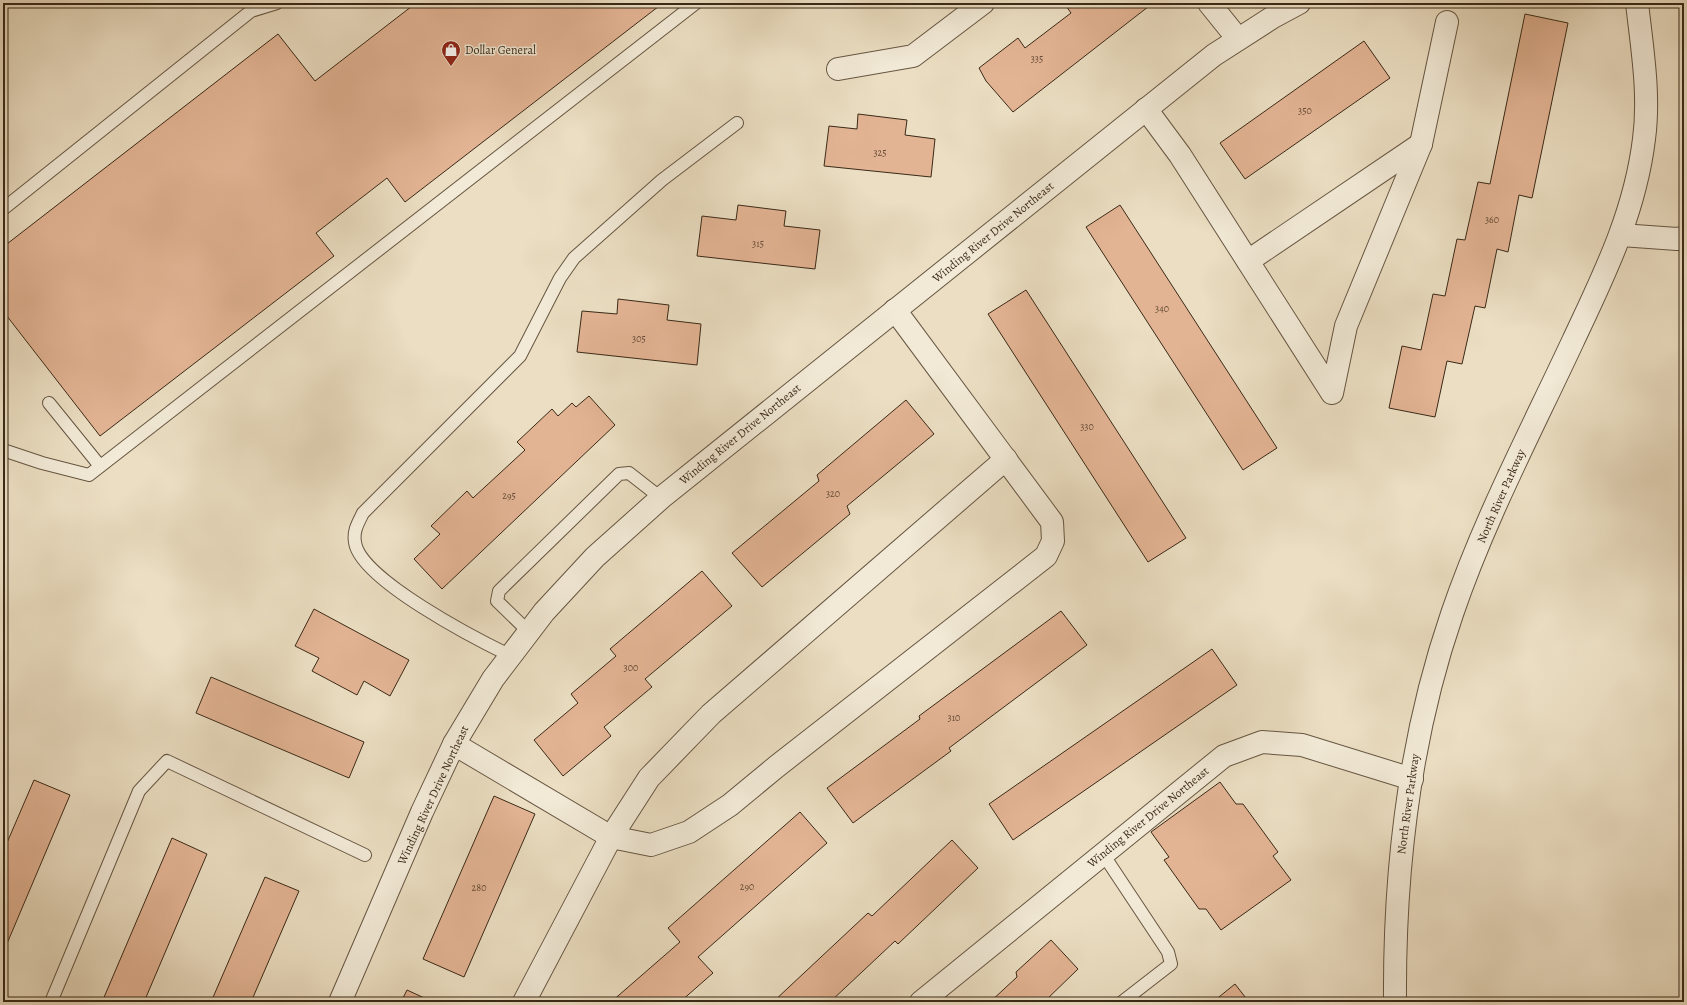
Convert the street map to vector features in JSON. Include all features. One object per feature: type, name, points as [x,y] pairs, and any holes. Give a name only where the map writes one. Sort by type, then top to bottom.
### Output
[{"type":"street","points":[[838,69],[913,56],[983,3]]},
{"type":"street","points":[[1209,3],[1238,40]]},
{"type":"street","name":"Winding River Drive Northeast","points":[[340,1002],[422,812],[454,744],[493,679],[544,612],[595,557],[660,498],[1214,55],[1274,17],[1300,3]]},
{"type":"street","name":"North River Parkway","points":[[1395,1002],[1394,959],[1402,836],[1421,724],[1452,615],[1488,522],[1614,254],[1636,190],[1644,137],[1646,84],[1637,3]]},
{"type":"street","points":[[1146,109],[1180,154],[1332,394],[1346,326],[1421,144],[1447,22]]},
{"type":"street","points":[[1248,261],[1421,144]]},
{"type":"street","points":[[1620,235],[1677,239],[1684,238]]},
{"type":"street","points":[[454,744],[611,837],[651,845],[689,832],[730,804],[1046,556],[1053,541],[1052,522],[895,310]]},
{"type":"street","points":[[524,1002],[611,837],[649,778],[711,714],[1006,459]]},
{"type":"street","name":"Winding River Drive Northeast","points":[[921,1002],[1224,756],[1262,742],[1302,745],[1412,779]]},
{"type":"lane","points":[[3,209],[251,10],[277,3]]},
{"type":"lane","points":[[3,450],[42,463],[89,475],[696,3]]},
{"type":"lane","points":[[511,656],[457,629],[378,576],[363,558],[355,543],[355,528],[363,513],[520,356],[560,278],[574,258],[662,180],[737,123]]},
{"type":"lane","points":[[49,404],[100,466]]},
{"type":"lane","points":[[529,632],[497,601],[499,591],[619,474],[629,473],[660,498]]},
{"type":"lane","points":[[51,1002],[139,791],[167,762],[365,855]]},
{"type":"lane","points":[[1104,854],[1168,952],[1171,964],[1122,1002]]},
{"type":"building","points":[[416,3],[663,3],[405,202],[387,178],[316,233],[334,256],[100,436],[3,311],[3,247],[278,34],[315,81]]},
{"type":"building","points":[[1064,3],[1153,3],[1013,112],[986,81],[979,68],[1018,38],[1025,48],[1071,13]]},
{"type":"building","points":[[1525,14],[1568,23],[1532,198],[1519,195],[1508,252],[1497,249],[1485,308],[1475,306],[1462,364],[1447,361],[1435,417],[1389,408],[1402,346],[1421,350],[1433,294],[1445,296],[1457,239],[1465,240],[1478,182],[1490,184]]},
{"type":"building","points":[[1364,41],[1390,78],[1245,179],[1220,143]]},
{"type":"building","points":[[858,114],[907,120],[905,135],[935,139],[931,177],[824,166],[829,126],[857,129]]},
{"type":"building","points":[[738,205],[786,211],[784,226],[820,230],[815,269],[697,256],[702,216],[736,220]]},
{"type":"building","points":[[1120,205],[1277,448],[1243,470],[1086,227]]},
{"type":"building","points":[[1026,290],[1186,538],[1148,562],[988,314]]},
{"type":"building","points":[[618,299],[669,305],[667,320],[701,324],[697,365],[577,352],[582,311],[617,314]]},
{"type":"building","points":[[589,396],[615,425],[442,589],[414,559],[440,534],[431,526],[467,491],[473,498],[525,450],[517,442],[552,409],[558,416],[572,403],[576,407]]},
{"type":"building","points":[[906,400],[934,434],[847,506],[850,514],[762,587],[732,553],[819,481],[817,475]]},
{"type":"building","points":[[702,571],[732,606],[645,679],[652,687],[604,727],[611,736],[563,776],[534,740],[578,703],[571,694],[616,656],[610,649]]},
{"type":"building","points":[[314,609],[409,660],[390,696],[364,681],[357,695],[312,671],[319,658],[295,646]]},
{"type":"building","points":[[1061,611],[1087,645],[949,748],[951,751],[853,823],[827,788],[920,719],[919,716]]},
{"type":"building","points":[[1212,649],[1237,685],[1013,840],[989,804]]},
{"type":"building","points":[[211,677],[364,742],[349,778],[196,713]]},
{"type":"building","points":[[34,780],[70,795],[3,953],[3,852]]},
{"type":"building","points":[[1220,782],[1236,804],[1243,804],[1278,852],[1273,856],[1291,880],[1221,930],[1206,909],[1199,909],[1164,860],[1169,857],[1151,832]]},
{"type":"building","points":[[494,796],[535,814],[464,977],[423,959]]},
{"type":"building","points":[[800,812],[827,843],[698,957],[713,973],[680,1002],[611,1002],[680,942],[668,928]]},
{"type":"building","points":[[172,838],[207,854],[144,1002],[102,1002]]},
{"type":"building","points":[[952,840],[978,868],[898,944],[895,941],[830,1002],[773,1002],[868,913],[872,916]]},
{"type":"building","points":[[265,877],[299,891],[251,1002],[211,1002]]},
{"type":"building","points":[[1051,940],[1078,969],[1044,1002],[990,1002],[1017,977],[1016,972]]},
{"type":"building","points":[[1235,984],[1249,1002],[1207,1002],[1212,998],[1214,1001]]},
{"type":"building","points":[[407,990],[433,1002],[401,1002]]},
{"type":"place","name":"Dollar General","points":[[451,67]]}]
